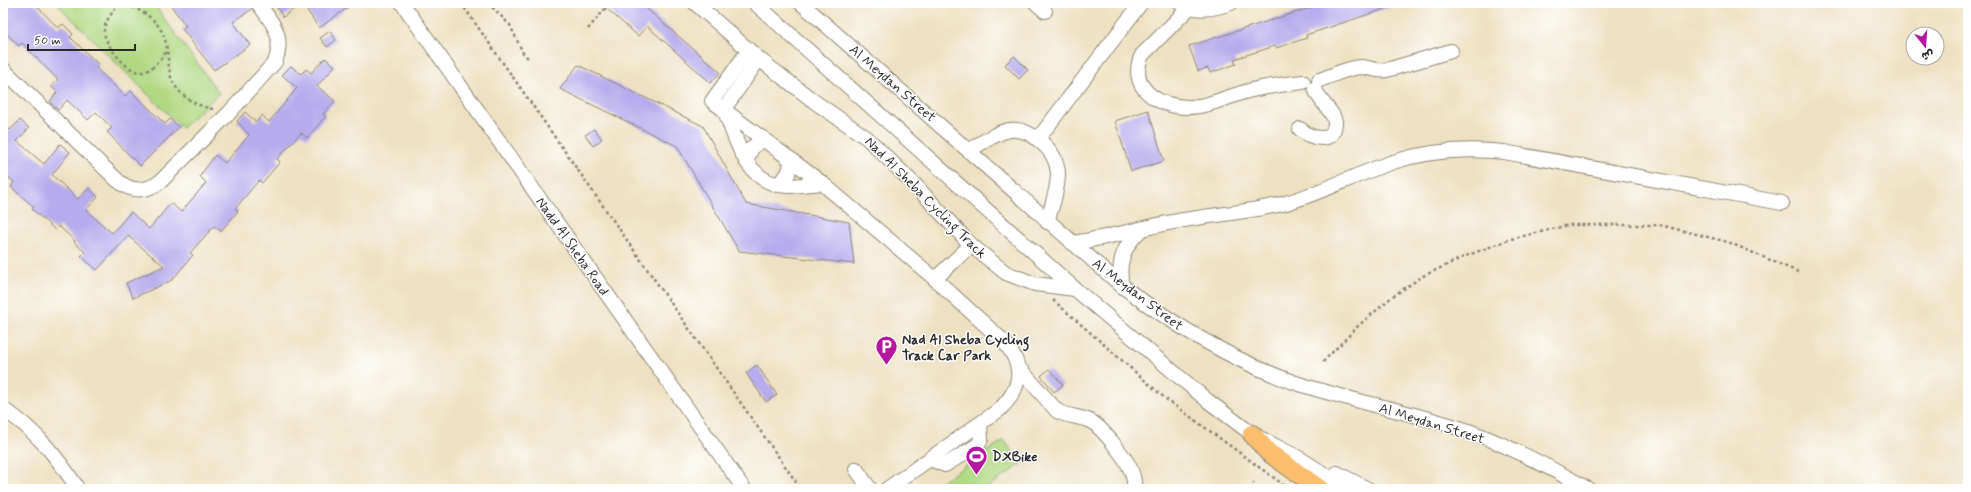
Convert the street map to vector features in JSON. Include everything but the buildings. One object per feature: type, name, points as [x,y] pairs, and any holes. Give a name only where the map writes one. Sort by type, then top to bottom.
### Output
[{"type":"main road","points":[[1252,434],[1268,452],[1320,489]]},
{"type":"street","points":[[3,69],[117,180],[124,186],[134,190],[144,190],[153,187],[161,180],[230,112],[275,62],[279,52],[280,41],[277,30],[258,3]]},
{"type":"street","name":"Nadd Al Sheba Road","points":[[402,3],[744,489]]},
{"type":"street","name":"Nad Al Sheba Cycling Track","points":[[695,3],[749,50],[815,102],[868,138],[915,185],[970,245],[1006,273],[1015,278],[1034,284],[1075,289]]},
{"type":"street","points":[[755,3],[1075,289],[1208,401],[1252,434],[1299,458],[1348,489]]},
{"type":"street","name":"Al Meydan Street","points":[[801,3],[970,150],[1047,222],[1122,286],[1190,333],[1226,353],[1264,370],[1324,392],[1473,433],[1536,460],[1588,489]]},
{"type":"street","points":[[1038,139],[1141,3]]},
{"type":"street","points":[[1231,3],[1204,9],[1185,5],[1142,55],[1138,62],[1138,79],[1142,86],[1153,97],[1178,106],[1197,106],[1253,90],[1312,84],[1355,68],[1361,67],[1380,72],[1451,51]]},
{"type":"street","points":[[718,105],[749,50]]},
{"type":"street","points":[[718,105],[760,59]]},
{"type":"street","points":[[1300,129],[1310,137],[1320,139],[1330,134],[1334,128],[1334,116],[1321,102],[1312,84]]},
{"type":"street","points":[[718,105],[822,182],[935,279],[1003,340],[1010,349],[1019,368],[1057,411],[1090,421],[1098,427],[1129,466],[1134,479],[1134,489]]},
{"type":"street","points":[[718,105],[746,161],[758,177],[777,184],[788,186],[822,182]]},
{"type":"street","points":[[970,150],[998,133],[1012,129],[1030,133],[1038,139],[1050,151],[1057,167],[1057,183],[1047,222]]},
{"type":"street","points":[[746,161],[752,148],[763,138]]},
{"type":"street","points":[[1072,243],[1186,220],[1259,210],[1313,193],[1393,162],[1436,152],[1459,150],[1504,152],[1782,203]]},
{"type":"street","points":[[777,184],[788,174],[792,160]]},
{"type":"street","points":[[1122,286],[1120,270],[1123,254],[1130,240],[1142,229]]},
{"type":"street","points":[[935,279],[970,245]]},
{"type":"street","points":[[887,489],[980,424],[1009,401],[1015,391],[1019,368]]},
{"type":"street","points":[[4,412],[20,422],[42,442],[62,465],[78,489]]},
{"type":"street","points":[[1299,458],[1311,459],[1368,489]]},
{"type":"street","points":[[856,469],[870,489]]},
{"type":"path","points":[[167,51],[147,71],[132,71],[109,47],[104,34],[106,23],[120,3],[140,10],[150,17],[159,27],[165,39],[167,51],[170,76],[184,96],[193,103],[204,108],[230,112]]},
{"type":"path","points":[[461,3],[801,489]]},
{"type":"path","points":[[488,3],[510,25],[523,53],[529,59]]},
{"type":"path","points":[[588,29],[610,3]]},
{"type":"path","points":[[1323,362],[1358,326],[1393,296],[1423,276],[1466,256],[1505,241],[1569,225],[1660,225],[1728,242],[1798,272]]},
{"type":"path","points":[[1052,300],[1166,399],[1289,489]]},
{"type":"path","points":[[1252,489],[1254,482]]},
{"type":"green space","points":[[56,3],[153,3],[219,93],[182,128]]},
{"type":"green space","name":"DXBike","points":[[1004,440],[1022,464],[985,489],[931,489]]},
{"type":"place","name":"Nad Al Sheba Cycling Track Car Park","points":[[886,366]]},
{"type":"place","name":"DXBike","points":[[977,476]]}]
